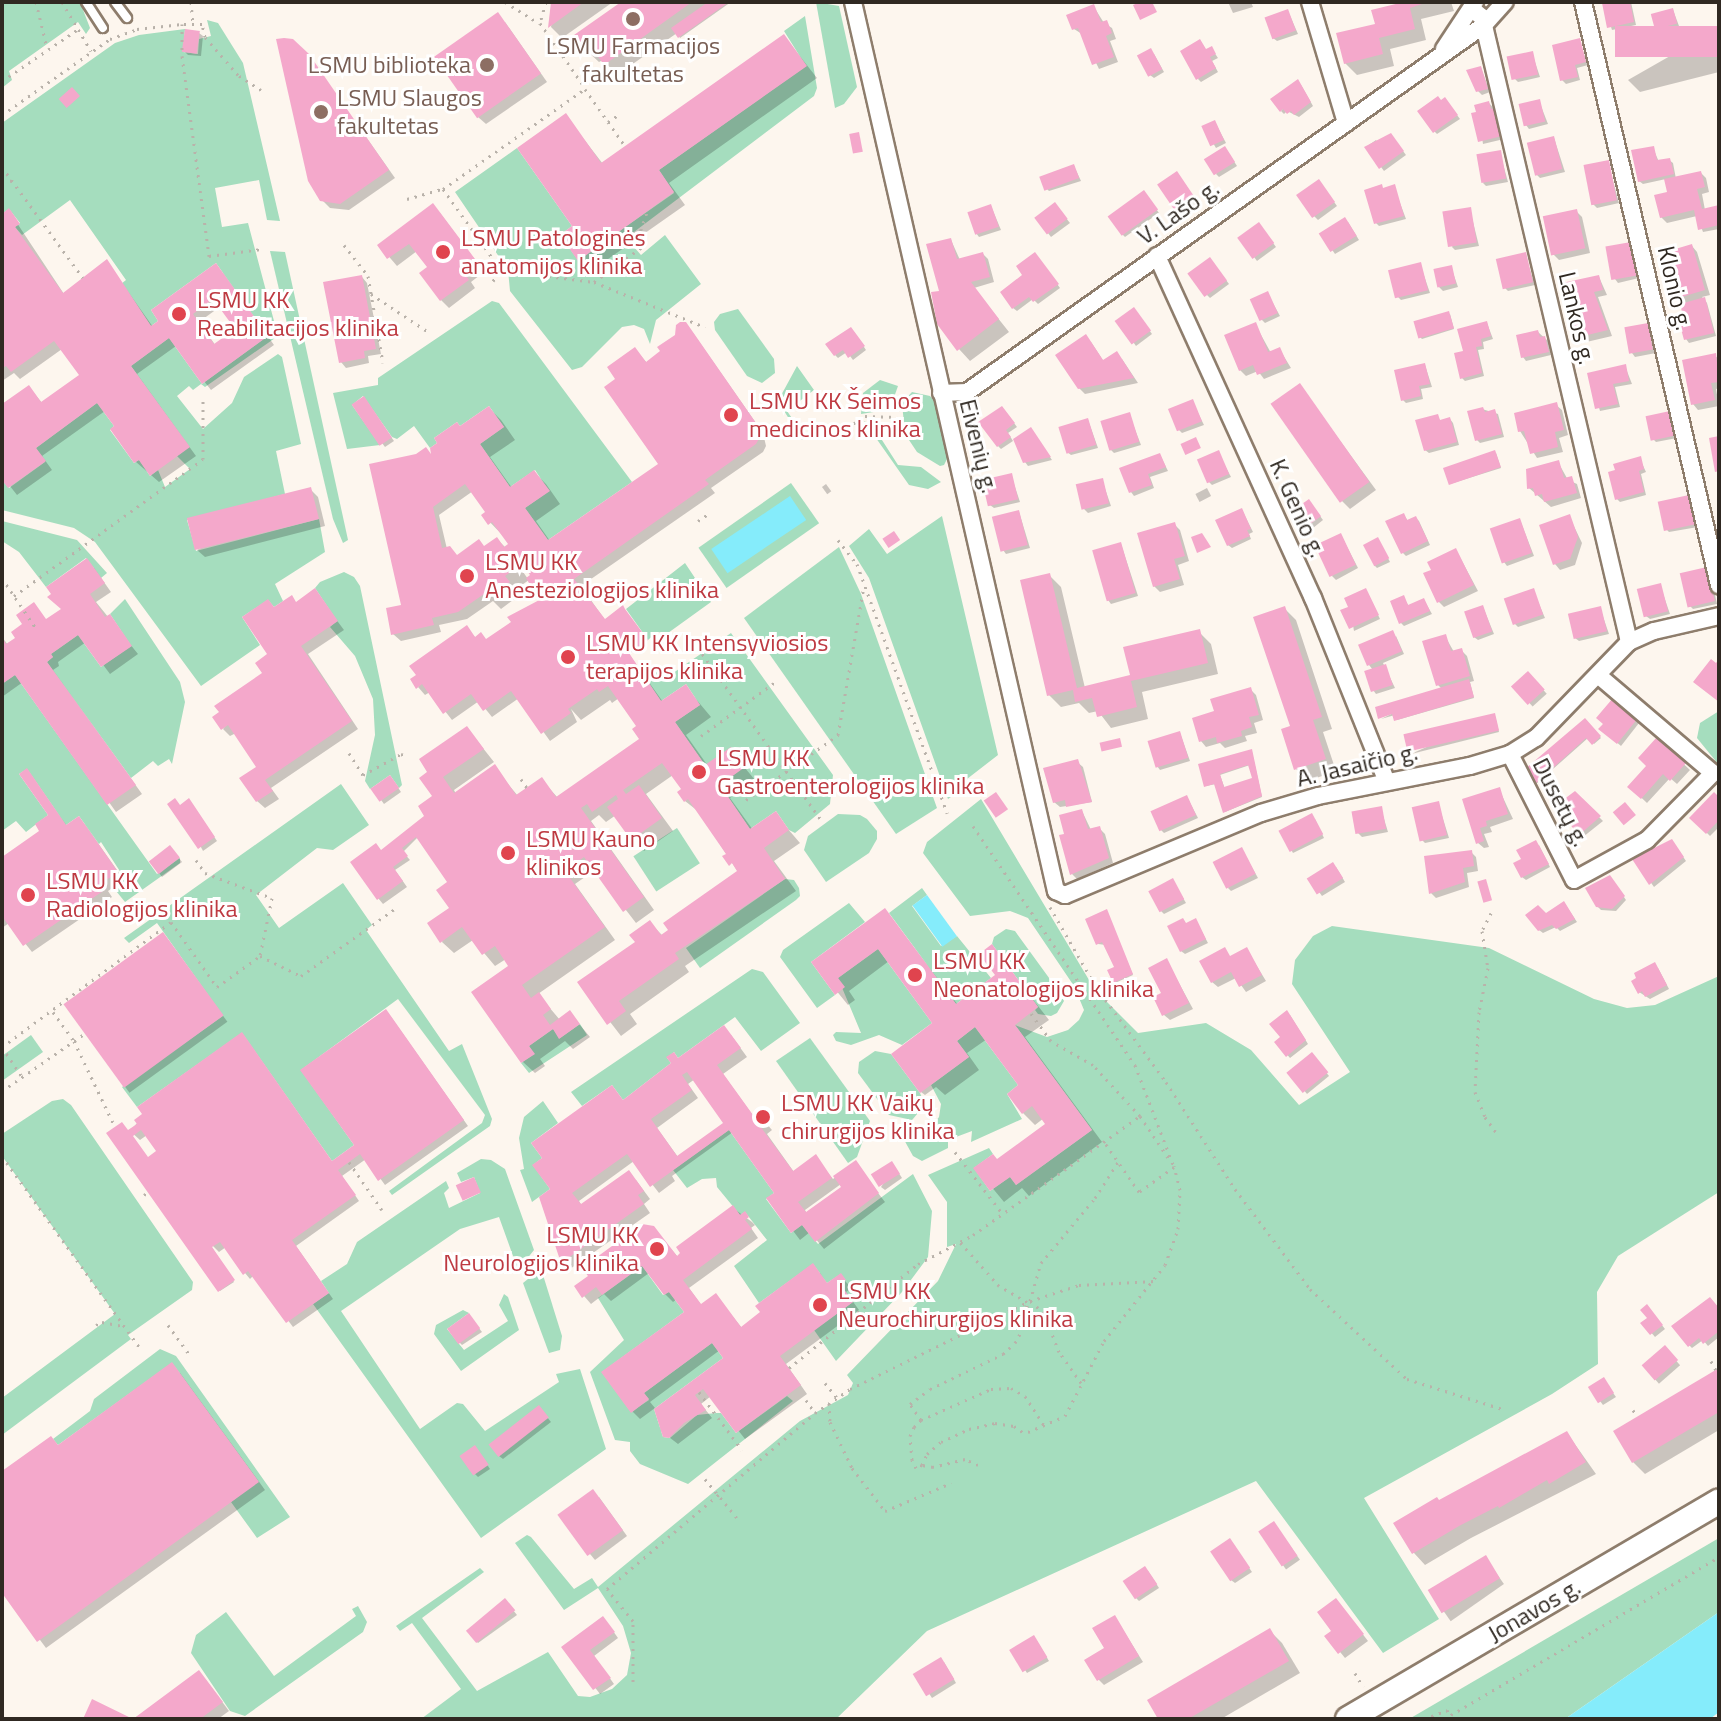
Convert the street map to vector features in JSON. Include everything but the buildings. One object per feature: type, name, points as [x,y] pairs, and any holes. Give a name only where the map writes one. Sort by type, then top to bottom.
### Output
[{"type":"main road","name":"Jonavos g.","points":[[1348,1719],[1719,1501]]},
{"type":"street","name":"Eivenių g.","points":[[853,2],[1056,891],[1065,895]]},
{"type":"street","points":[[1310,2],[1346,123]]},
{"type":"street","name":"V. Lašo g.","points":[[941,393],[967,392],[1484,25],[1505,2]]},
{"type":"street","name":"Klonio g.","points":[[1583,2],[1719,585]]},
{"type":"street","name":"V. Lašo g.","points":[[1439,57],[1473,5]]},
{"type":"street","name":"Lankos g.","points":[[1473,5],[1484,25],[1629,642]]},
{"type":"street","name":"K. Genio g.","points":[[1157,256],[1313,598],[1387,782]]},
{"type":"street","points":[[1629,642],[1654,631],[1719,616]]},
{"type":"street","name":"A. Jasaičio g.","points":[[1065,895],[1261,813],[1318,796],[1510,754],[1536,738],[1629,642]]},
{"type":"street","name":"Dusetų g.","points":[[1510,754],[1574,880],[1647,840],[1713,773],[1599,676]]},
{"type":"lane","points":[[86,2],[103,28]]},
{"type":"lane","points":[[115,2],[127,18]]},
{"type":"path","points":[[36,2],[47,48]]},
{"type":"path","points":[[62,2],[91,51]]},
{"type":"path","points":[[191,2],[193,23]]},
{"type":"path","points":[[505,2],[540,23],[625,146]]},
{"type":"path","points":[[540,23],[546,2]]},
{"type":"path","points":[[182,24],[182,56],[209,256],[262,249]]},
{"type":"path","points":[[2,115],[91,51],[137,29],[182,24],[202,24],[205,37],[238,75],[261,90]]},
{"type":"path","points":[[2,81],[77,30]]},
{"type":"path","points":[[407,199],[443,189],[585,89]]},
{"type":"path","points":[[608,122],[617,116]]},
{"type":"path","points":[[2,167],[83,278]]},
{"type":"path","points":[[2,179],[12,181]]},
{"type":"path","points":[[443,189],[501,270],[594,282],[705,327]]},
{"type":"path","points":[[594,282],[642,247],[638,238],[647,212]]},
{"type":"path","points":[[344,245],[368,276],[383,363]]},
{"type":"path","points":[[493,281],[501,270]]},
{"type":"path","points":[[371,294],[427,331]]},
{"type":"path","points":[[14,596],[203,459],[203,399]]},
{"type":"path","points":[[834,437],[865,416],[897,417]]},
{"type":"path","points":[[698,521],[707,515]]},
{"type":"path","points":[[838,540],[857,564],[947,813]]},
{"type":"path","points":[[2,578],[35,627]]},
{"type":"path","points":[[746,800],[838,735],[864,583]]},
{"type":"path","points":[[693,641],[821,820]]},
{"type":"path","points":[[701,736],[778,680]]},
{"type":"path","points":[[349,753],[363,775],[401,754],[406,756]]},
{"type":"path","points":[[521,779],[527,788]]},
{"type":"path","points":[[922,1465],[927,1454],[941,1442],[969,1429],[995,1423],[1014,1426],[1026,1433],[1065,1416],[1104,1341],[1165,1265],[1178,1229],[1180,1190],[1174,1167],[1135,1065],[973,826]]},
{"type":"path","points":[[22,1077],[2,1047],[53,1012],[64,998],[171,922],[217,987],[260,956],[272,898],[205,873],[196,860]]},
{"type":"path","points":[[1044,896],[1096,987],[1166,1082],[1235,1189],[1310,1289],[1407,1379],[1503,1409]]},
{"type":"path","points":[[260,956],[301,976],[396,908]]},
{"type":"path","points":[[1491,913],[1482,931],[1488,968],[1479,1012],[1475,1092],[1485,1117],[1498,1135]]},
{"type":"path","points":[[53,1012],[74,1041],[115,1127]]},
{"type":"path","points":[[1031,1013],[1051,1041],[1093,1065],[1140,1116],[1174,1167]]},
{"type":"path","points":[[2,1091],[84,1034]]},
{"type":"path","points":[[789,1368],[918,1264],[960,1242],[1140,1116]]},
{"type":"path","points":[[1105,1142],[1139,1192],[1174,1167]]},
{"type":"path","points":[[955,1152],[1002,1213]]},
{"type":"path","points":[[2,1156],[139,1347]]},
{"type":"path","points":[[349,1162],[382,1210]]},
{"type":"path","points":[[921,1420],[910,1404],[918,1397],[1003,1354],[1015,1343],[1026,1323],[1028,1302],[1041,1263],[1095,1198],[1118,1162]]},
{"type":"path","points":[[960,1242],[999,1286],[1044,1313],[1059,1352],[1081,1383]]},
{"type":"path","points":[[633,1682],[633,1621],[607,1589],[815,1413],[837,1398],[1028,1302],[1079,1285],[1155,1281]]},
{"type":"path","points":[[96,1325],[102,1322],[124,1326]]},
{"type":"path","points":[[168,1325],[189,1354]]},
{"type":"path","points":[[1711,1361],[1716,1370]]},
{"type":"path","points":[[825,1383],[837,1398]]},
{"type":"path","points":[[978,1465],[965,1459],[916,1468],[910,1436],[921,1420],[991,1389],[1011,1388],[1033,1403],[1044,1425]]},
{"type":"path","points":[[699,1392],[742,1450]]},
{"type":"path","points":[[806,1400],[815,1413]]},
{"type":"path","points":[[829,1403],[830,1422],[852,1468],[885,1511],[951,1483]]},
{"type":"path","points":[[1633,1410],[1637,1416]]},
{"type":"path","points":[[705,1479],[737,1518]]},
{"type":"path","points":[[1444,1719],[1719,1557]]},
{"type":"path","points":[[1424,1719],[1447,1710],[1450,1716]]},
{"type":"green space","points":[[2,2],[80,2],[90,28],[86,34],[78,22],[9,71],[12,80],[2,88]]},
{"type":"green space","points":[[816,2],[839,6],[857,87],[844,104],[835,108]]},
{"type":"green space","points":[[805,16],[817,88],[814,96],[626,238],[641,255],[665,235],[701,284],[656,320],[650,344],[644,329],[634,325],[622,327],[582,367],[572,370],[510,291],[508,270],[455,192],[517,148],[572,226],[560,235],[578,260],[674,193],[659,170],[806,66],[784,31]]},
{"type":"green space","points":[[207,20],[218,23],[243,63],[280,221],[267,220],[259,180],[215,188],[222,227],[248,223],[278,336],[205,387],[201,384],[193,390],[189,386],[177,396],[203,429],[232,403],[244,377],[278,354],[282,357],[301,444],[276,451],[285,494],[187,520],[196,551],[319,519],[325,552],[275,584],[283,601],[274,607],[268,600],[242,617],[260,645],[201,686],[95,542],[74,528],[2,510],[2,480],[9,488],[45,462],[36,448],[97,403],[114,426],[110,430],[134,463],[139,460],[150,476],[158,470],[165,487],[190,469],[177,456],[189,447],[131,366],[169,338],[202,384],[268,336],[216,263],[151,310],[158,321],[151,326],[121,284],[126,280],[70,200],[22,235],[15,227],[20,223],[9,209],[2,214],[2,123],[115,43],[139,35],[185,29],[183,52],[198,54],[199,39],[211,36]]},
{"type":"green space","points":[[270,251],[285,252],[348,540],[343,543],[333,519]]},
{"type":"green space","points":[[492,301],[499,303],[632,482],[548,540],[525,508],[549,491],[535,470],[510,487],[480,444],[504,427],[489,406],[460,426],[457,422],[434,438],[437,443],[430,448],[414,426],[397,439],[392,437],[363,396],[352,405],[380,445],[347,449],[333,393],[378,385],[378,378]]},
{"type":"green space","points":[[738,309],[774,359],[775,373],[762,383],[747,376],[715,330],[714,322],[720,314]]},
{"type":"green space","points":[[797,366],[814,390],[787,411],[805,437],[802,440],[778,401]]},
{"type":"green space","points":[[880,380],[898,386],[892,403],[880,411],[861,414],[863,393]]},
{"type":"green space","points":[[912,392],[930,396],[935,402],[948,457],[944,465],[940,466],[917,452],[905,434],[902,403]]},
{"type":"green space","points":[[864,421],[873,426],[898,465],[921,467],[941,482],[928,489],[909,485]]},
{"type":"green space","points":[[791,483],[819,523],[727,588],[698,548]]},
{"type":"green space","points":[[942,516],[998,755],[967,779],[970,784],[948,799],[869,578],[849,546],[869,529],[887,554]]},
{"type":"green space","points":[[2,521],[77,540],[107,573],[101,578],[86,558],[46,587],[19,552],[2,541]]},
{"type":"green space","points":[[839,547],[861,594],[937,808],[896,834],[744,618]]},
{"type":"green space","points":[[685,563],[711,602],[668,633],[657,632],[648,640],[626,609]]},
{"type":"green space","points":[[344,572],[354,577],[360,586],[402,785],[399,788],[390,775],[370,789],[365,781],[375,735],[373,699],[355,656],[330,627],[337,621],[315,588],[320,582]]},
{"type":"green space","points":[[125,599],[180,682],[185,702],[172,764],[169,759],[158,766],[153,761],[131,778],[47,662],[53,657],[51,654],[78,635],[101,667],[131,646],[110,614]]},
{"type":"green space","points":[[731,633],[833,775],[830,804],[795,833],[789,830],[776,811],[750,829],[720,785],[744,767],[705,765],[675,722],[700,705],[686,684],[661,701],[637,667],[659,673],[676,671]]},
{"type":"green space","points":[[15,675],[157,874],[180,858],[180,863],[125,902],[112,886],[123,876],[101,842],[99,844],[79,816],[66,825],[27,769],[19,774],[48,815],[26,832],[16,821],[2,831],[2,684]]},
{"type":"green space","points":[[1719,711],[1719,765],[1697,738],[1700,723]]},
{"type":"green space","points":[[341,784],[369,825],[333,850],[317,848],[256,895],[279,928],[343,883],[372,925],[366,930],[449,1051],[462,1044],[492,1119],[490,1126],[392,1195],[389,1191],[482,1123],[485,1115],[398,999],[301,1070],[354,1145],[332,1161],[242,1033],[137,1107],[122,1087],[223,1016],[157,923],[129,943],[124,938]]},
{"type":"green space","points":[[981,799],[1095,990],[1138,1033],[1206,1023],[1251,1050],[1299,1105],[1350,1072],[1292,984],[1295,960],[1313,936],[1332,926],[1489,948],[1594,999],[1627,1008],[1655,1005],[1719,976],[1719,1192],[1618,1256],[1597,1292],[1598,1364],[1552,1394],[1364,1498],[1439,1619],[1383,1653],[1256,1481],[927,1631],[836,1719],[421,1719],[461,1689],[412,1623],[400,1631],[396,1626],[480,1568],[484,1572],[422,1618],[477,1691],[548,1652],[578,1696],[590,1697],[612,1689],[627,1675],[631,1653],[623,1626],[598,1588],[564,1610],[515,1543],[527,1535],[531,1537],[574,1589],[592,1578],[598,1587],[800,1421],[848,1395],[853,1383],[847,1375],[938,1281],[956,1244],[947,1247],[947,1202],[928,1175],[989,1148],[993,1154],[974,1168],[990,1191],[1010,1177],[1016,1185],[1092,1130],[1015,1025],[1047,1037],[1068,1030],[1084,1010],[1074,986],[1028,918],[1010,911],[970,916],[923,853],[927,842]]},
{"type":"green space","points":[[838,814],[860,815],[867,819],[877,831],[877,839],[869,853],[826,882],[804,850],[808,836]]},
{"type":"green space","points":[[677,828],[700,863],[656,892],[633,856]]},
{"type":"green space","points":[[785,879],[794,880],[800,896],[700,968],[686,948]]},
{"type":"green space","points":[[922,888],[927,895],[912,906],[941,946],[957,936],[991,978],[956,1004],[889,913]]},
{"type":"green space","points":[[849,903],[865,922],[811,962],[835,995],[817,1008],[780,957],[783,950]]},
{"type":"green space","points":[[1006,929],[1015,931],[1060,993],[1064,1001],[1057,1013],[1051,1016],[1038,1014],[1035,1010],[1038,1007],[992,944],[994,937]]},
{"type":"green space","points":[[878,949],[932,1023],[902,1045],[879,1035],[851,1045],[836,1041],[833,1035],[836,1032],[861,1033],[838,978]]},
{"type":"green space","points":[[752,969],[763,972],[800,1023],[761,1051],[735,1017],[678,1058],[674,1052],[667,1058],[671,1063],[623,1100],[612,1085],[582,1106],[571,1092]]},
{"type":"green space","points":[[580,1024],[587,1035],[529,1073],[521,1063],[534,1054],[529,1046],[553,1029],[560,1038]]},
{"type":"green space","points":[[975,1027],[1018,1085],[1007,1094],[1022,1119],[971,1142],[972,1131],[948,1140],[948,1148],[922,1161],[913,1156],[902,1136],[927,1133],[939,1117],[941,1104],[931,1085],[969,1057],[957,1041]]},
{"type":"green space","points":[[31,1035],[43,1052],[2,1081],[2,1056]]},
{"type":"green space","points":[[810,1038],[870,1121],[857,1157],[848,1163],[776,1061]]},
{"type":"green space","points":[[875,1051],[891,1054],[920,1093],[925,1105],[912,1120],[889,1115],[858,1073],[859,1062]]},
{"type":"green space","points":[[63,1099],[71,1105],[193,1282],[192,1290],[128,1335],[131,1339],[2,1435],[2,1398],[115,1314],[2,1156],[2,1134],[52,1101]]},
{"type":"green space","points":[[543,1101],[558,1123],[531,1143],[542,1158],[533,1165],[550,1189],[532,1202],[520,1170],[524,1169],[519,1138],[524,1117]]},
{"type":"green space","points":[[729,1130],[774,1193],[766,1199],[791,1233],[802,1225],[818,1244],[913,1174],[932,1211],[928,1257],[902,1292],[836,1361],[814,1330],[853,1302],[840,1284],[841,1274],[827,1283],[813,1264],[759,1303],[734,1266],[767,1240],[745,1212],[740,1215],[717,1187],[716,1178],[702,1179],[687,1188],[673,1170]]},
{"type":"green space","points":[[481,1159],[491,1160],[505,1169],[534,1250],[526,1260],[517,1267],[499,1217],[460,1229],[341,1311],[420,1429],[457,1403],[463,1404],[485,1431],[559,1382],[556,1374],[580,1369],[606,1449],[481,1538],[313,1304],[329,1293],[321,1281],[347,1264],[357,1242],[446,1181],[449,1188],[444,1193],[449,1208],[480,1193],[474,1177],[461,1182],[457,1173]]},
{"type":"green space","points":[[642,1266],[663,1295],[669,1292],[684,1312],[602,1372],[631,1412],[649,1400],[644,1393],[712,1343],[723,1358],[654,1409],[663,1437],[670,1438],[697,1415],[716,1413],[721,1413],[736,1433],[787,1396],[793,1401],[688,1484],[640,1464],[630,1451],[630,1442],[615,1440],[590,1372],[624,1340],[598,1298]]},
{"type":"green space","points":[[533,1275],[543,1275],[562,1336],[560,1350],[549,1353],[523,1283]]},
{"type":"green space","points":[[504,1294],[508,1297],[519,1330],[461,1371],[434,1334],[436,1325],[463,1310],[469,1313],[447,1329],[464,1350],[508,1321],[499,1305]]},
{"type":"green space","points":[[160,1349],[176,1356],[290,1517],[257,1538],[231,1502],[258,1481],[172,1363],[58,1445],[53,1439],[90,1411],[94,1399]]},
{"type":"green space","points":[[1719,1538],[1719,1612],[1565,1719],[1409,1719]]},
{"type":"green space","points":[[358,1606],[367,1622],[363,1632],[245,1716],[230,1711],[191,1653],[196,1635],[226,1612],[274,1676],[356,1616],[352,1609]]},
{"type":"water","points":[[790,496],[806,520],[727,573],[711,549]]},
{"type":"water","points":[[927,895],[957,936],[942,947],[912,906]]},
{"type":"water","points":[[1719,1612],[1719,1712],[1710,1719],[1565,1719]]},
{"type":"place","name":"LSMU Farmacijos fakultetas","points":[[633,19]]},
{"type":"place","name":"LSMU biblioteka","points":[[487,65]]},
{"type":"place","name":"LSMU Slaugos fakultetas","points":[[321,112]]},
{"type":"place","name":"LSMU Patologinės anatomijos klinika","points":[[443,252]]},
{"type":"place","name":"LSMU KK Reabilitacijos klinika","points":[[179,314]]},
{"type":"place","name":"LSMU KK Šeimos medicinos klinika","points":[[731,415]]},
{"type":"place","name":"LSMU KK Anesteziologijos klinika","points":[[467,576]]},
{"type":"place","name":"LSMU KK Intensyviosios terapijos klinika","points":[[568,657]]},
{"type":"place","name":"LSMU KK Gastroenterologijos klinika","points":[[699,772]]},
{"type":"place","name":"LSMU Kauno klinikos","points":[[508,853]]},
{"type":"place","name":"LSMU KK Radiologijos klinika","points":[[28,895]]},
{"type":"place","name":"LSMU KK Neonatologijos klinika","points":[[915,975]]},
{"type":"place","name":"LSMU KK Vaikų chirurgijos klinika","points":[[763,1117]]},
{"type":"place","name":"LSMU KK Neurologijos klinika","points":[[657,1249]]},
{"type":"place","name":"LSMU KK Neurochirurgijos klinika","points":[[820,1305]]}]
